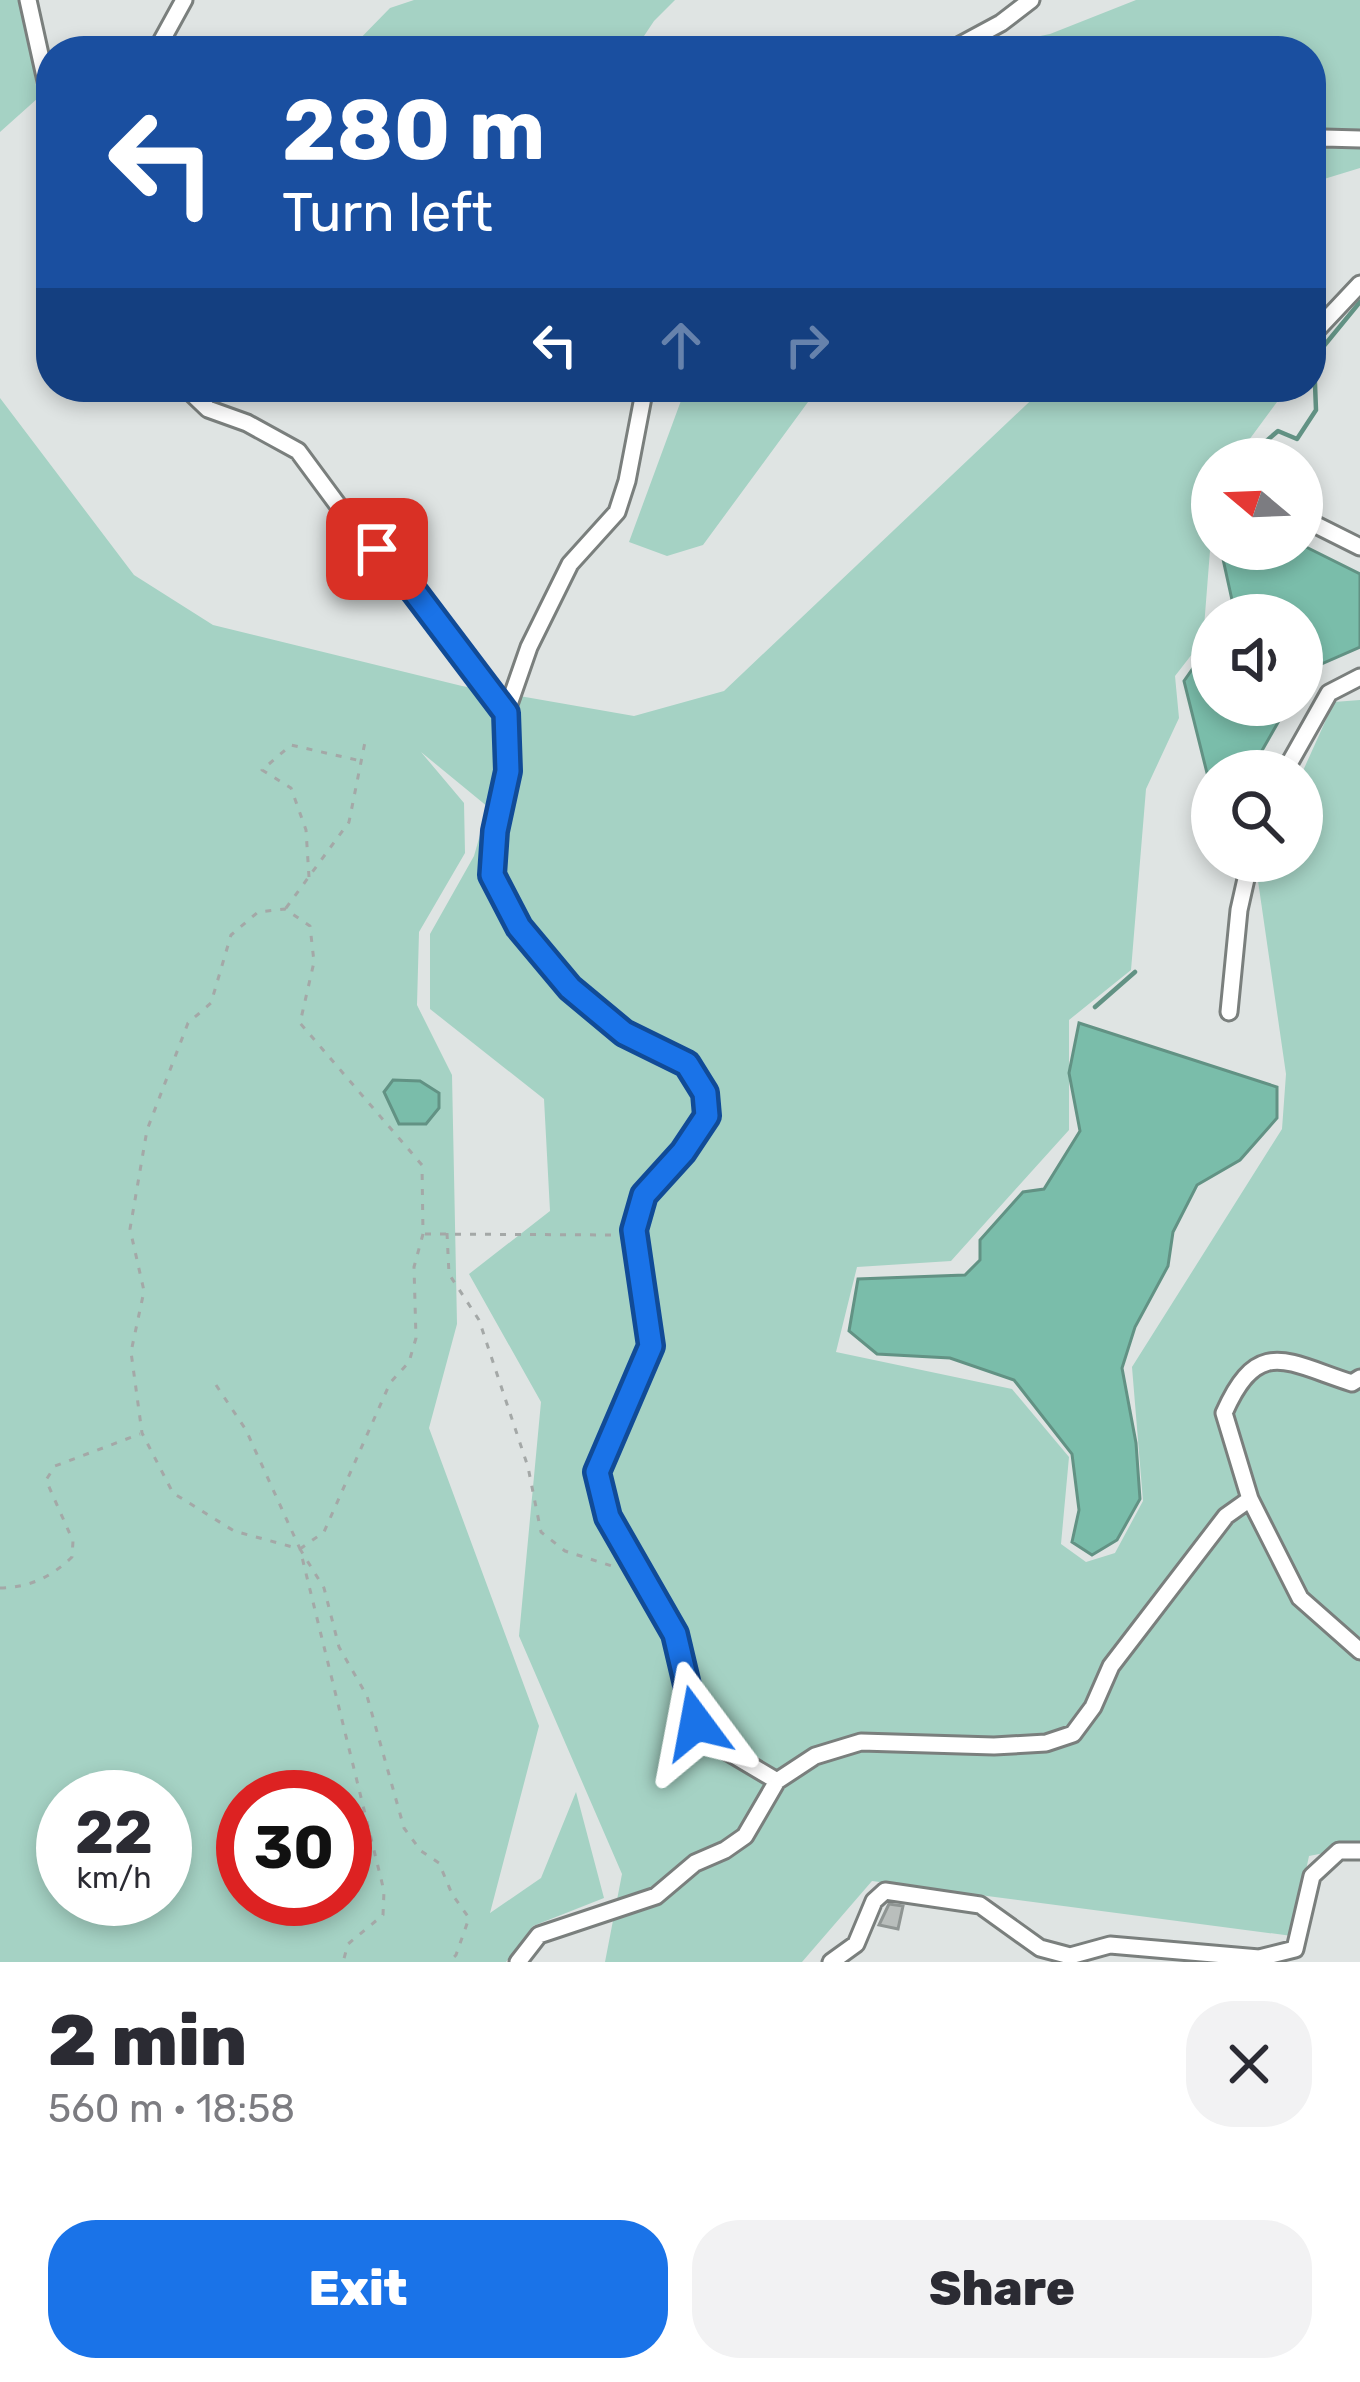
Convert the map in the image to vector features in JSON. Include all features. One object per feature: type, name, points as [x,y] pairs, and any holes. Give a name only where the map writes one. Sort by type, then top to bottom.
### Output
[{"type":"street","points":[[28,0],[39,36]]},
{"type":"street","points":[[164,36],[184,0]]},
{"type":"street","points":[[976,36],[1031,0]]},
{"type":"street","points":[[1326,138],[1360,139]]},
{"type":"street","points":[[1326,320],[1360,284]]},
{"type":"street","points":[[201,402],[298,451],[346,516],[407,582],[506,713]]},
{"type":"street","points":[[642,402],[617,512],[570,564],[530,646],[506,713],[508,771],[495,831],[492,875],[519,927],[570,988],[624,1033],[687,1064],[705,1093],[707,1116],[683,1152],[644,1195],[634,1230],[651,1346],[597,1472],[608,1517],[675,1634],[696,1723],[713,1743],[777,1780]]},
{"type":"street","points":[[1323,528],[1360,547]]},
{"type":"street","points":[[1297,750],[1329,693],[1360,677]]},
{"type":"street","points":[[1229,1012],[1245,882]]},
{"type":"street","points":[[1360,1378],[1352,1383],[1278,1360],[1256,1365],[1238,1382],[1224,1413],[1250,1499],[1300,1598],[1360,1651]]},
{"type":"street","points":[[518,1962],[539,1935],[656,1896],[695,1863],[725,1850],[745,1836],[777,1780],[815,1756],[861,1742],[994,1746],[1046,1743],[1073,1734],[1093,1707],[1111,1666],[1226,1516],[1250,1499]]},
{"type":"street","points":[[831,1962],[856,1944],[874,1900],[885,1891],[980,1905],[1040,1948],[1070,1956],[1110,1945],[1258,1960],[1295,1949],[1312,1876],[1339,1851],[1360,1851]]},
{"type":"path","points":[[285,909],[349,822],[366,737]]},
{"type":"path","points":[[309,877],[306,830],[291,788],[262,770],[291,746],[361,761]]},
{"type":"path","points":[[285,909],[310,926],[314,962],[300,1023],[422,1165],[423,1234],[414,1267],[416,1338],[409,1362],[390,1383],[324,1532],[299,1549],[234,1531],[173,1493],[142,1433],[131,1352],[144,1291],[130,1229],[147,1130],[188,1023],[211,1003],[230,935],[258,912],[285,909]]},
{"type":"path","points":[[423,1234],[621,1235],[634,1230]]},
{"type":"path","points":[[447,1233],[449,1274],[479,1320],[528,1467],[541,1532],[565,1551],[626,1570],[638,1568]]},
{"type":"path","points":[[216,1384],[246,1430],[299,1549],[324,1588],[339,1647],[367,1696],[404,1828],[421,1851],[439,1863],[469,1918],[449,1962]]},
{"type":"path","points":[[0,1588],[25,1587],[54,1574],[72,1557],[74,1541],[46,1480],[55,1466],[142,1433]]},
{"type":"path","points":[[299,1549],[383,1892],[383,1915],[348,1944],[343,1962]]},
{"type":"shaded area","points":[[0,0],[22,0],[36,100],[0,132]]},
{"type":"shaded area","points":[[414,0],[675,0],[644,36],[363,36],[390,8]]},
{"type":"shaded area","points":[[1136,0],[1360,0],[1360,168],[1326,178],[1326,36],[1040,36]]},
{"type":"shaded area","points":[[0,398],[134,575],[213,625],[462,686],[634,716],[724,691],[1029,402],[1277,402],[1250,438],[1191,438],[1191,570],[1208,570],[1207,594],[1191,594],[1191,655],[1175,676],[1179,718],[1146,789],[1131,970],[1069,1020],[1069,1130],[951,1261],[857,1267],[836,1352],[1012,1389],[1069,1457],[1061,1544],[1086,1562],[1115,1553],[1143,1501],[1132,1367],[1282,1129],[1286,1074],[1258,882],[1323,882],[1323,750],[1312,750],[1334,702],[1360,700],[1360,1846],[1309,1856],[1292,1936],[872,1881],[802,1962],[605,1962],[622,1874],[519,1636],[541,1402],[469,1274],[550,1211],[544,1099],[430,1009],[430,934],[474,856],[488,807],[421,752],[464,803],[465,853],[419,932],[417,1005],[452,1075],[457,1324],[429,1428],[539,1726],[490,1913],[541,1878],[576,1792],[604,1898],[533,1926],[506,1962],[0,1962]]},
{"type":"shaded area","points":[[680,402],[808,402],[703,545],[667,556],[629,542]]},
{"type":"shaded area","points":[[1323,556],[1360,574],[1360,647],[1323,663],[1323,594],[1231,594],[1225,570],[1323,570]]},
{"type":"shaded area","points":[[1191,671],[1191,709],[1184,681]]},
{"type":"shaded area","points":[[1195,726],[1276,726],[1262,750],[1201,750]]},
{"type":"shaded area","points":[[1079,1023],[1277,1087],[1277,1118],[1240,1160],[1197,1185],[1173,1232],[1168,1266],[1135,1327],[1122,1368],[1136,1443],[1140,1499],[1117,1540],[1092,1555],[1072,1542],[1079,1510],[1072,1454],[1014,1380],[950,1358],[877,1354],[849,1331],[858,1279],[965,1275],[980,1260],[980,1240],[1023,1192],[1044,1189],[1080,1131],[1069,1073]]},
{"type":"shaded area","points":[[393,1080],[420,1081],[439,1093],[439,1108],[426,1124],[399,1124],[384,1092]]},
{"type":"building","points":[[889,1904],[903,1906],[898,1929],[879,1925]]},
{"type":"waterway","points":[[1326,343],[1360,302]]},
{"type":"waterway","points":[[1298,438],[1316,410],[1316,402]]},
{"type":"waterway","points":[[1270,438],[1278,431],[1295,438]]},
{"type":"waterway","points":[[1095,1007],[1135,972]]},
{"type":"route","points":[[377,549],[506,713],[508,771],[495,831],[492,875],[519,927],[570,988],[624,1033],[687,1064],[705,1093],[707,1116],[683,1152],[644,1195],[634,1230],[651,1346],[597,1472],[608,1517],[675,1634],[696,1723]]}]
